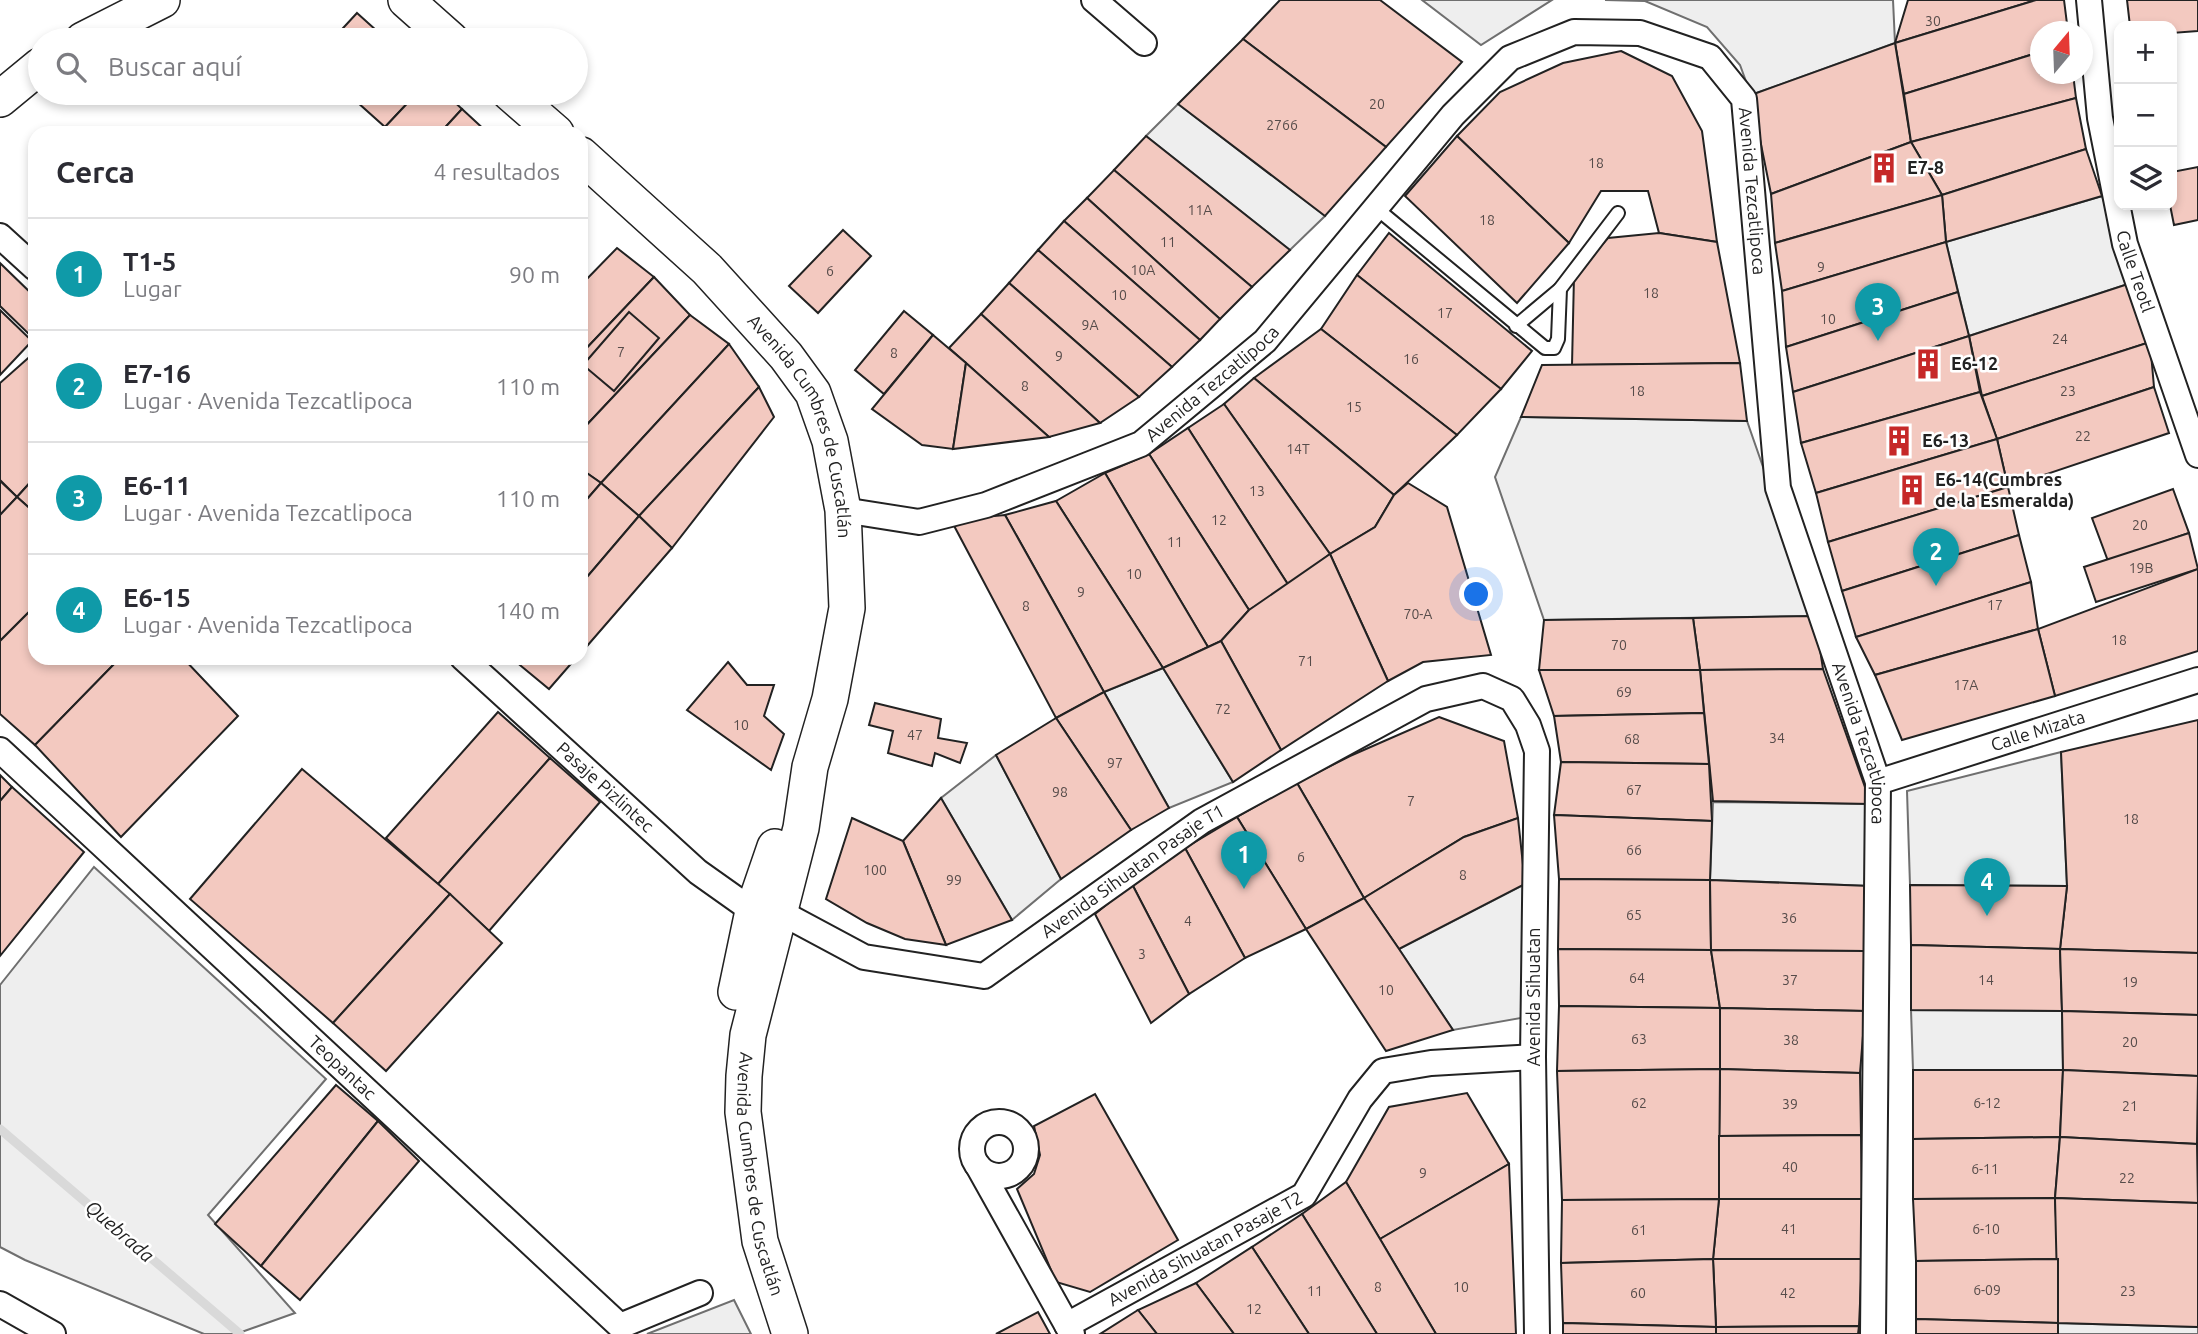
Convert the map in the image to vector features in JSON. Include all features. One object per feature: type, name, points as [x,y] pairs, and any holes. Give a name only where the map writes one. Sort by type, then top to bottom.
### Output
[{"type":"main road","points":[[107,28],[162,0]]},
{"type":"main road","points":[[406,0],[438,28]]},
{"type":"main road","points":[[0,99],[28,76]]},
{"type":"main road","points":[[524,105],[548,126]]},
{"type":"main road","name":"Avenida Cumbres de Cuscatlán","points":[[588,161],[708,269],[786,356],[813,393],[830,441],[843,510],[847,608],[831,699],[810,767],[784,815],[766,911],[748,1035],[743,1112],[760,1241],[790,1334]]},
{"type":"main road","name":"Avenida Cumbres de Cuscatlán","points":[[764,1334],[736,1248],[720,1119],[725,1041],[766,911]]},
{"type":"street","points":[[1094,0],[1144,43]]},
{"type":"street","name":"Calle Teotl","points":[[2089,0],[2100,118],[2125,244],[2198,455]]},
{"type":"street","name":"Avenida Tezcatlipoca","points":[[843,510],[919,522],[986,505],[1141,444],[1265,341],[1453,115],[1510,58],[1574,32],[1640,33],[1710,57],[1744,99],[1778,488],[1878,782],[1873,1334]]},
{"type":"street","points":[[0,236],[28,262]]},
{"type":"street","name":"Pasaje Pizlintec","points":[[471,665],[698,872],[766,911]]},
{"type":"street","name":"Calle Mizata","points":[[1878,782],[2198,680]]},
{"type":"street","name":"Avenida Sihuatan Pasaje T1","points":[[766,911],[864,957],[984,976],[1202,821],[1426,699],[1483,686]]},
{"type":"street","name":"Avenida Sihuatan","points":[[1483,686],[1512,699],[1528,725],[1537,751],[1533,1057],[1537,1334]]},
{"type":"street","name":"Teopantac","points":[[0,750],[620,1326],[701,1293]]},
{"type":"street","name":"Avenida Sihuatan Pasaje T2","points":[[1069,1330],[1304,1195],[1360,1099],[1383,1071],[1432,1063],[1533,1057]]},
{"type":"street","points":[[978,1166],[1069,1330]]},
{"type":"street","points":[[0,1304],[53,1334]]},
{"type":"lane","points":[[1376,208],[1545,348],[1554,348],[1558,338],[1560,289]]},
{"type":"lane","points":[[1516,326],[1560,289],[1618,213]]},
{"type":"shaded area","points":[[1422,0],[1552,0],[1481,45]]},
{"type":"shaded area","points":[[1605,0],[1893,0],[1895,43],[1751,95],[1740,65],[1707,27],[1645,1]]},
{"type":"shaded area","points":[[1178,104],[1325,216],[1290,250],[1146,136]]},
{"type":"shaded area","points":[[2102,196],[2131,283],[1969,336],[1946,242]]},
{"type":"shaded area","points":[[1521,417],[1747,421],[1815,616],[1544,620],[1495,477]]},
{"type":"shaded area","points":[[1163,668],[1233,782],[1169,808],[1104,692]]},
{"type":"shaded area","points":[[2061,752],[2067,886],[1910,885],[1907,791]]},
{"type":"shaded area","points":[[996,755],[1061,879],[1012,920],[941,798]]},
{"type":"shaded area","points":[[1713,802],[1871,804],[1870,886],[1710,880]]},
{"type":"shaded area","points":[[94,867],[326,1079],[208,1215],[295,1313],[236,1334],[204,1334],[25,1260],[0,1247],[0,985]]},
{"type":"shaded area","points":[[1525,884],[1521,1018],[1453,1030],[1399,949]]},
{"type":"shaded area","points":[[1911,1010],[2062,1011],[2063,1070],[1913,1070]]},
{"type":"shaded area","points":[[734,1300],[751,1334],[647,1334]]},
{"type":"shaded area","points":[[2058,1323],[2198,1327],[2198,1334],[2058,1334]]},
{"type":"building","points":[[1280,0],[1380,0],[1462,62],[1386,147],[1243,39]]},
{"type":"building","points":[[1908,0],[2036,0],[1895,43]]},
{"type":"building","points":[[2036,0],[2064,0],[2067,21],[2030,21],[2030,55],[1904,94],[1895,43]]},
{"type":"building","points":[[2127,0],[2198,0],[2198,31],[2177,33],[2177,21],[2129,21]]},
{"type":"building","points":[[357,13],[374,28],[343,28]]},
{"type":"building","points":[[1243,39],[1386,147],[1325,216],[1178,104]]},
{"type":"building","points":[[1895,43],[1911,142],[1771,194],[1751,95]]},
{"type":"building","points":[[1621,51],[1672,76],[1702,131],[1717,242],[1659,233],[1648,191],[1601,191],[1569,243],[1457,136],[1500,92],[1563,63]]},
{"type":"building","points":[[2030,55],[2030,84],[2074,84],[2076,98],[1911,142],[1904,94]]},
{"type":"building","points":[[2076,98],[2086,149],[1942,195],[1911,142]]},
{"type":"building","points":[[360,105],[406,105],[384,126]]},
{"type":"building","points":[[406,105],[458,105],[462,109],[446,126],[386,126]]},
{"type":"building","points":[[462,109],[480,126],[446,126]]},
{"type":"building","points":[[1146,136],[1290,250],[1252,287],[1114,170]]},
{"type":"building","points":[[1457,136],[1569,243],[1517,303],[1405,196]]},
{"type":"building","name":"E7-8","points":[[1911,142],[1942,195],[1775,243],[1771,194]]},
{"type":"building","points":[[2086,149],[2102,196],[1946,242],[1942,195]]},
{"type":"building","points":[[2198,167],[2198,220],[2174,225],[2171,210],[2177,210],[2177,171]]},
{"type":"building","points":[[1114,170],[1252,287],[1220,319],[1087,198]]},
{"type":"building","points":[[1942,195],[1946,242],[1782,291],[1775,243]]},
{"type":"building","points":[[1087,198],[1220,319],[1200,340],[1064,221]]},
{"type":"building","points":[[1064,221],[1200,340],[1172,367],[1038,250]]},
{"type":"building","points":[[843,230],[871,256],[818,313],[789,286]]},
{"type":"building","points":[[1389,233],[1532,351],[1501,389],[1357,275]]},
{"type":"building","points":[[1659,233],[1717,242],[1740,363],[1572,365],[1574,276],[1608,238]]},
{"type":"building","points":[[1946,242],[1958,292],[1786,347],[1782,291]]},
{"type":"building","points":[[617,248],[654,277],[588,347],[588,278]]},
{"type":"building","points":[[1038,250],[1172,367],[1139,397],[1009,283]]},
{"type":"building","points":[[0,263],[28,290],[28,333],[0,306]]},
{"type":"building","points":[[1357,275],[1501,389],[1457,435],[1321,329]]},
{"type":"building","points":[[654,277],[690,315],[588,424],[588,347]]},
{"type":"building","points":[[1009,283],[1139,397],[1100,423],[981,314]]},
{"type":"building","points":[[2131,283],[2150,342],[1982,396],[1969,336]]},
{"type":"building","points":[[1958,292],[1969,336],[1793,392],[1786,347]]},
{"type":"building","points":[[0,310],[28,337],[28,345],[0,375]]},
{"type":"building","points":[[904,311],[933,335],[884,394],[855,370]]},
{"type":"building","points":[[629,312],[659,338],[614,391],[588,369],[588,359]]},
{"type":"building","points":[[981,314],[1100,423],[1049,437],[949,348]]},
{"type":"building","points":[[690,315],[729,344],[601,483],[588,474],[588,424]]},
{"type":"building","points":[[1321,329],[1457,435],[1394,495],[1254,378]]},
{"type":"building","points":[[933,335],[966,363],[953,449],[922,445],[872,409]]},
{"type":"building","name":"E6-12","points":[[1969,336],[1980,392],[1801,443],[1793,392]]},
{"type":"building","points":[[2150,342],[2154,387],[1997,439],[1982,396]]},
{"type":"building","points":[[729,344],[759,387],[639,516],[601,483]]},
{"type":"building","points":[[28,358],[28,485],[17,497],[0,480],[0,383]]},
{"type":"building","points":[[966,363],[1049,437],[953,449]]},
{"type":"building","points":[[1740,363],[1747,421],[1521,417],[1542,365]]},
{"type":"building","points":[[1254,378],[1394,495],[1375,527],[1330,554],[1224,404]]},
{"type":"building","points":[[759,387],[774,417],[672,548],[639,516]]},
{"type":"building","points":[[2154,387],[2169,433],[2008,487],[1997,439]]},
{"type":"building","name":"E6-13","points":[[1980,392],[1997,439],[1816,493],[1801,443]]},
{"type":"building","points":[[1224,404],[1330,554],[1289,586],[1188,428]]},
{"type":"building","points":[[1188,428],[1289,586],[1249,610],[1149,454]]},
{"type":"building","name":"E6-14(Cumbres de la Esmeralda)","points":[[1997,439],[2008,487],[1828,542],[1816,493]]},
{"type":"building","points":[[1149,454],[1249,610],[1221,641],[1208,647],[1105,473]]},
{"type":"building","points":[[1105,473],[1208,647],[1163,668],[1056,501]]},
{"type":"building","points":[[588,474],[601,483],[588,498]]},
{"type":"building","points":[[0,481],[17,497],[0,515]]},
{"type":"building","points":[[601,483],[639,516],[588,576],[588,498]]},
{"type":"building","points":[[1408,483],[1447,507],[1491,655],[1423,662],[1388,681],[1330,554],[1375,527],[1394,495]]},
{"type":"building","points":[[28,485],[28,507],[17,497]]},
{"type":"building","points":[[2008,487],[2019,535],[1842,591],[1828,542]]},
{"type":"building","points":[[2173,489],[2189,533],[2108,561],[2092,518]]},
{"type":"building","points":[[17,497],[28,507],[28,613],[0,641],[0,515]]},
{"type":"building","points":[[1056,501],[1163,668],[1104,692],[1005,515]]},
{"type":"building","points":[[1005,515],[1104,692],[1056,718],[951,520]]},
{"type":"building","points":[[639,516],[672,548],[588,645],[588,576]]},
{"type":"building","points":[[2189,533],[2198,569],[2096,602],[2084,567]]},
{"type":"building","points":[[2019,535],[2031,582],[1856,637],[1842,591]]},
{"type":"building","points":[[1330,554],[1388,681],[1281,750],[1221,641],[1249,610]]},
{"type":"building","points":[[2198,569],[2198,651],[2055,696],[2038,629]]},
{"type":"building","points":[[2031,582],[2038,629],[1875,675],[1856,637]]},
{"type":"building","points":[[28,613],[28,665],[113,665],[35,745],[0,714],[0,641]]},
{"type":"building","points":[[1815,616],[1823,669],[1700,670],[1693,618]]},
{"type":"building","points":[[1693,618],[1700,670],[1539,670],[1544,620]]},
{"type":"building","points":[[2038,629],[2055,696],[1902,740],[1875,675]]},
{"type":"building","points":[[1221,641],[1281,750],[1233,782],[1163,668]]},
{"type":"building","points":[[728,662],[747,685],[774,685],[764,716],[784,734],[771,770],[687,710]]},
{"type":"building","points":[[113,665],[190,665],[238,716],[121,837],[35,745]]},
{"type":"building","points":[[520,665],[570,665],[549,689]]},
{"type":"building","points":[[1823,669],[1871,804],[1713,801],[1700,670]]},
{"type":"building","points":[[1539,670],[1700,670],[1704,713],[1554,716]]},
{"type":"building","points":[[1104,692],[1169,808],[1131,830],[1056,718]]},
{"type":"building","points":[[875,703],[941,719],[938,738],[967,743],[960,763],[935,753],[932,766],[888,753],[893,731],[869,725]]},
{"type":"building","points":[[498,712],[550,758],[438,884],[386,838]]},
{"type":"building","points":[[1704,713],[1709,764],[1561,762],[1554,716]]},
{"type":"building","points":[[1439,717],[1504,741],[1518,818],[1464,837],[1364,898],[1297,783],[1350,756]]},
{"type":"building","points":[[1056,718],[1131,830],[1061,879],[996,755]]},
{"type":"building","points":[[2198,720],[2198,953],[2060,949],[2067,886],[2061,752]]},
{"type":"building","points":[[550,758],[600,802],[489,931],[438,884]]},
{"type":"building","points":[[1561,762],[1709,764],[1712,821],[1554,815]]},
{"type":"building","points":[[302,769],[450,894],[333,1023],[190,899]]},
{"type":"building","points":[[0,775],[12,787],[0,801]]},
{"type":"building","points":[[1297,783],[1364,898],[1306,929],[1237,817]]},
{"type":"building","points":[[12,787],[84,852],[0,956],[0,801]]},
{"type":"building","points":[[941,798],[1012,920],[946,945],[903,841]]},
{"type":"building","points":[[1554,815],[1712,821],[1710,880],[1559,879]]},
{"type":"building","points":[[1237,817],[1306,929],[1245,958],[1185,848]]},
{"type":"building","points":[[852,818],[903,841],[946,945],[905,939],[867,923],[826,899]]},
{"type":"building","points":[[1518,818],[1525,884],[1399,949],[1364,898],[1464,837]]},
{"type":"building","points":[[1185,848],[1245,958],[1189,994],[1132,884]]},
{"type":"building","points":[[1559,879],[1710,880],[1711,950],[1558,949]]},
{"type":"building","points":[[1710,880],[1870,886],[1865,951],[1711,950]]},
{"type":"building","points":[[1132,884],[1189,994],[1151,1023],[1095,914]]},
{"type":"building","points":[[1910,885],[2067,886],[2060,949],[1911,945]]},
{"type":"building","points":[[450,894],[502,943],[386,1071],[333,1023]]},
{"type":"building","points":[[1364,898],[1453,1030],[1386,1051],[1306,929]]},
{"type":"building","points":[[1911,945],[2060,949],[2062,1011],[1911,1010]]},
{"type":"building","points":[[1558,949],[1711,950],[1720,1008],[1559,1006]]},
{"type":"building","points":[[2060,949],[2198,953],[2198,1015],[2062,1011]]},
{"type":"building","points":[[1711,950],[1865,951],[1865,1011],[1720,1008]]},
{"type":"building","points":[[1559,1006],[1720,1008],[1720,1069],[1557,1071]]},
{"type":"building","points":[[1720,1008],[1865,1011],[1860,1073],[1720,1069]]},
{"type":"building","points":[[2062,1011],[2198,1015],[2198,1076],[2063,1070]]},
{"type":"building","points":[[1720,1069],[1860,1073],[1861,1135],[1719,1136]]},
{"type":"building","points":[[1720,1069],[1719,1199],[1562,1200],[1557,1071]]},
{"type":"building","points":[[1913,1070],[2063,1070],[2060,1137],[1913,1139]]},
{"type":"building","points":[[2063,1070],[2198,1076],[2197,1144],[2060,1137]]},
{"type":"building","points":[[336,1085],[378,1121],[261,1266],[215,1224]]},
{"type":"building","points":[[1467,1093],[1509,1164],[1380,1239],[1346,1182],[1389,1107]]},
{"type":"building","points":[[1095,1094],[1178,1240],[1090,1292],[1056,1282],[1017,1189],[1034,1174],[1040,1155],[1034,1126]]},
{"type":"building","points":[[378,1121],[419,1161],[300,1300],[261,1266]]},
{"type":"building","points":[[1861,1135],[1862,1199],[1719,1199],[1719,1136]]},
{"type":"building","points":[[2060,1137],[2055,1198],[1913,1199],[1913,1139]]},
{"type":"building","points":[[2060,1137],[2197,1144],[2198,1203],[2055,1198]]},
{"type":"building","points":[[1509,1164],[1516,1334],[1436,1334],[1380,1239]]},
{"type":"building","points":[[1346,1182],[1436,1334],[1377,1334],[1302,1214]]},
{"type":"building","points":[[2055,1198],[2058,1259],[1916,1261],[1913,1199]]},
{"type":"building","points":[[2055,1198],[2198,1203],[2198,1327],[2058,1323]]},
{"type":"building","points":[[1719,1199],[1862,1199],[1862,1259],[1713,1259]]},
{"type":"building","points":[[1719,1199],[1713,1259],[1561,1263],[1562,1200]]},
{"type":"building","points":[[1302,1214],[1377,1334],[1309,1334],[1252,1247]]},
{"type":"building","points":[[1252,1247],[1309,1334],[1234,1334],[1196,1283]]},
{"type":"building","points":[[1713,1259],[1862,1259],[1859,1326],[1716,1327]]},
{"type":"building","points":[[1713,1259],[1716,1327],[1563,1323],[1561,1263]]},
{"type":"building","points":[[2058,1259],[2058,1323],[1916,1319],[1916,1261]]},
{"type":"building","points":[[1196,1283],[1234,1334],[1157,1334],[1138,1310]]},
{"type":"building","points":[[1138,1310],[1157,1334],[1100,1334]]},
{"type":"building","points":[[1038,1312],[1050,1334],[996,1334]]},
{"type":"building","points":[[1916,1319],[2058,1323],[2058,1334],[1916,1334]]},
{"type":"building","points":[[1563,1323],[1716,1327],[1716,1334],[1563,1334]]},
{"type":"building","points":[[1859,1326],[1858,1334],[1716,1334],[1716,1327]]},
{"type":"waterway","name":"Quebrada","points":[[0,1129],[240,1334]]},
{"type":"place","name":"E7-8","points":[[1884,168]]},
{"type":"place","name":"E6-11","points":[[1878,341]]},
{"type":"place","name":"E6-12","points":[[1928,364]]},
{"type":"place","name":"E6-13","points":[[1899,441]]},
{"type":"place","name":"E6-14(Cumbres de la Esmeralda)","points":[[1912,490]]},
{"type":"place","name":"E7-16","points":[[1936,586]]},
{"type":"place","name":"T1-5","points":[[1244,889]]},
{"type":"place","name":"E6-15","points":[[1987,916]]}]
